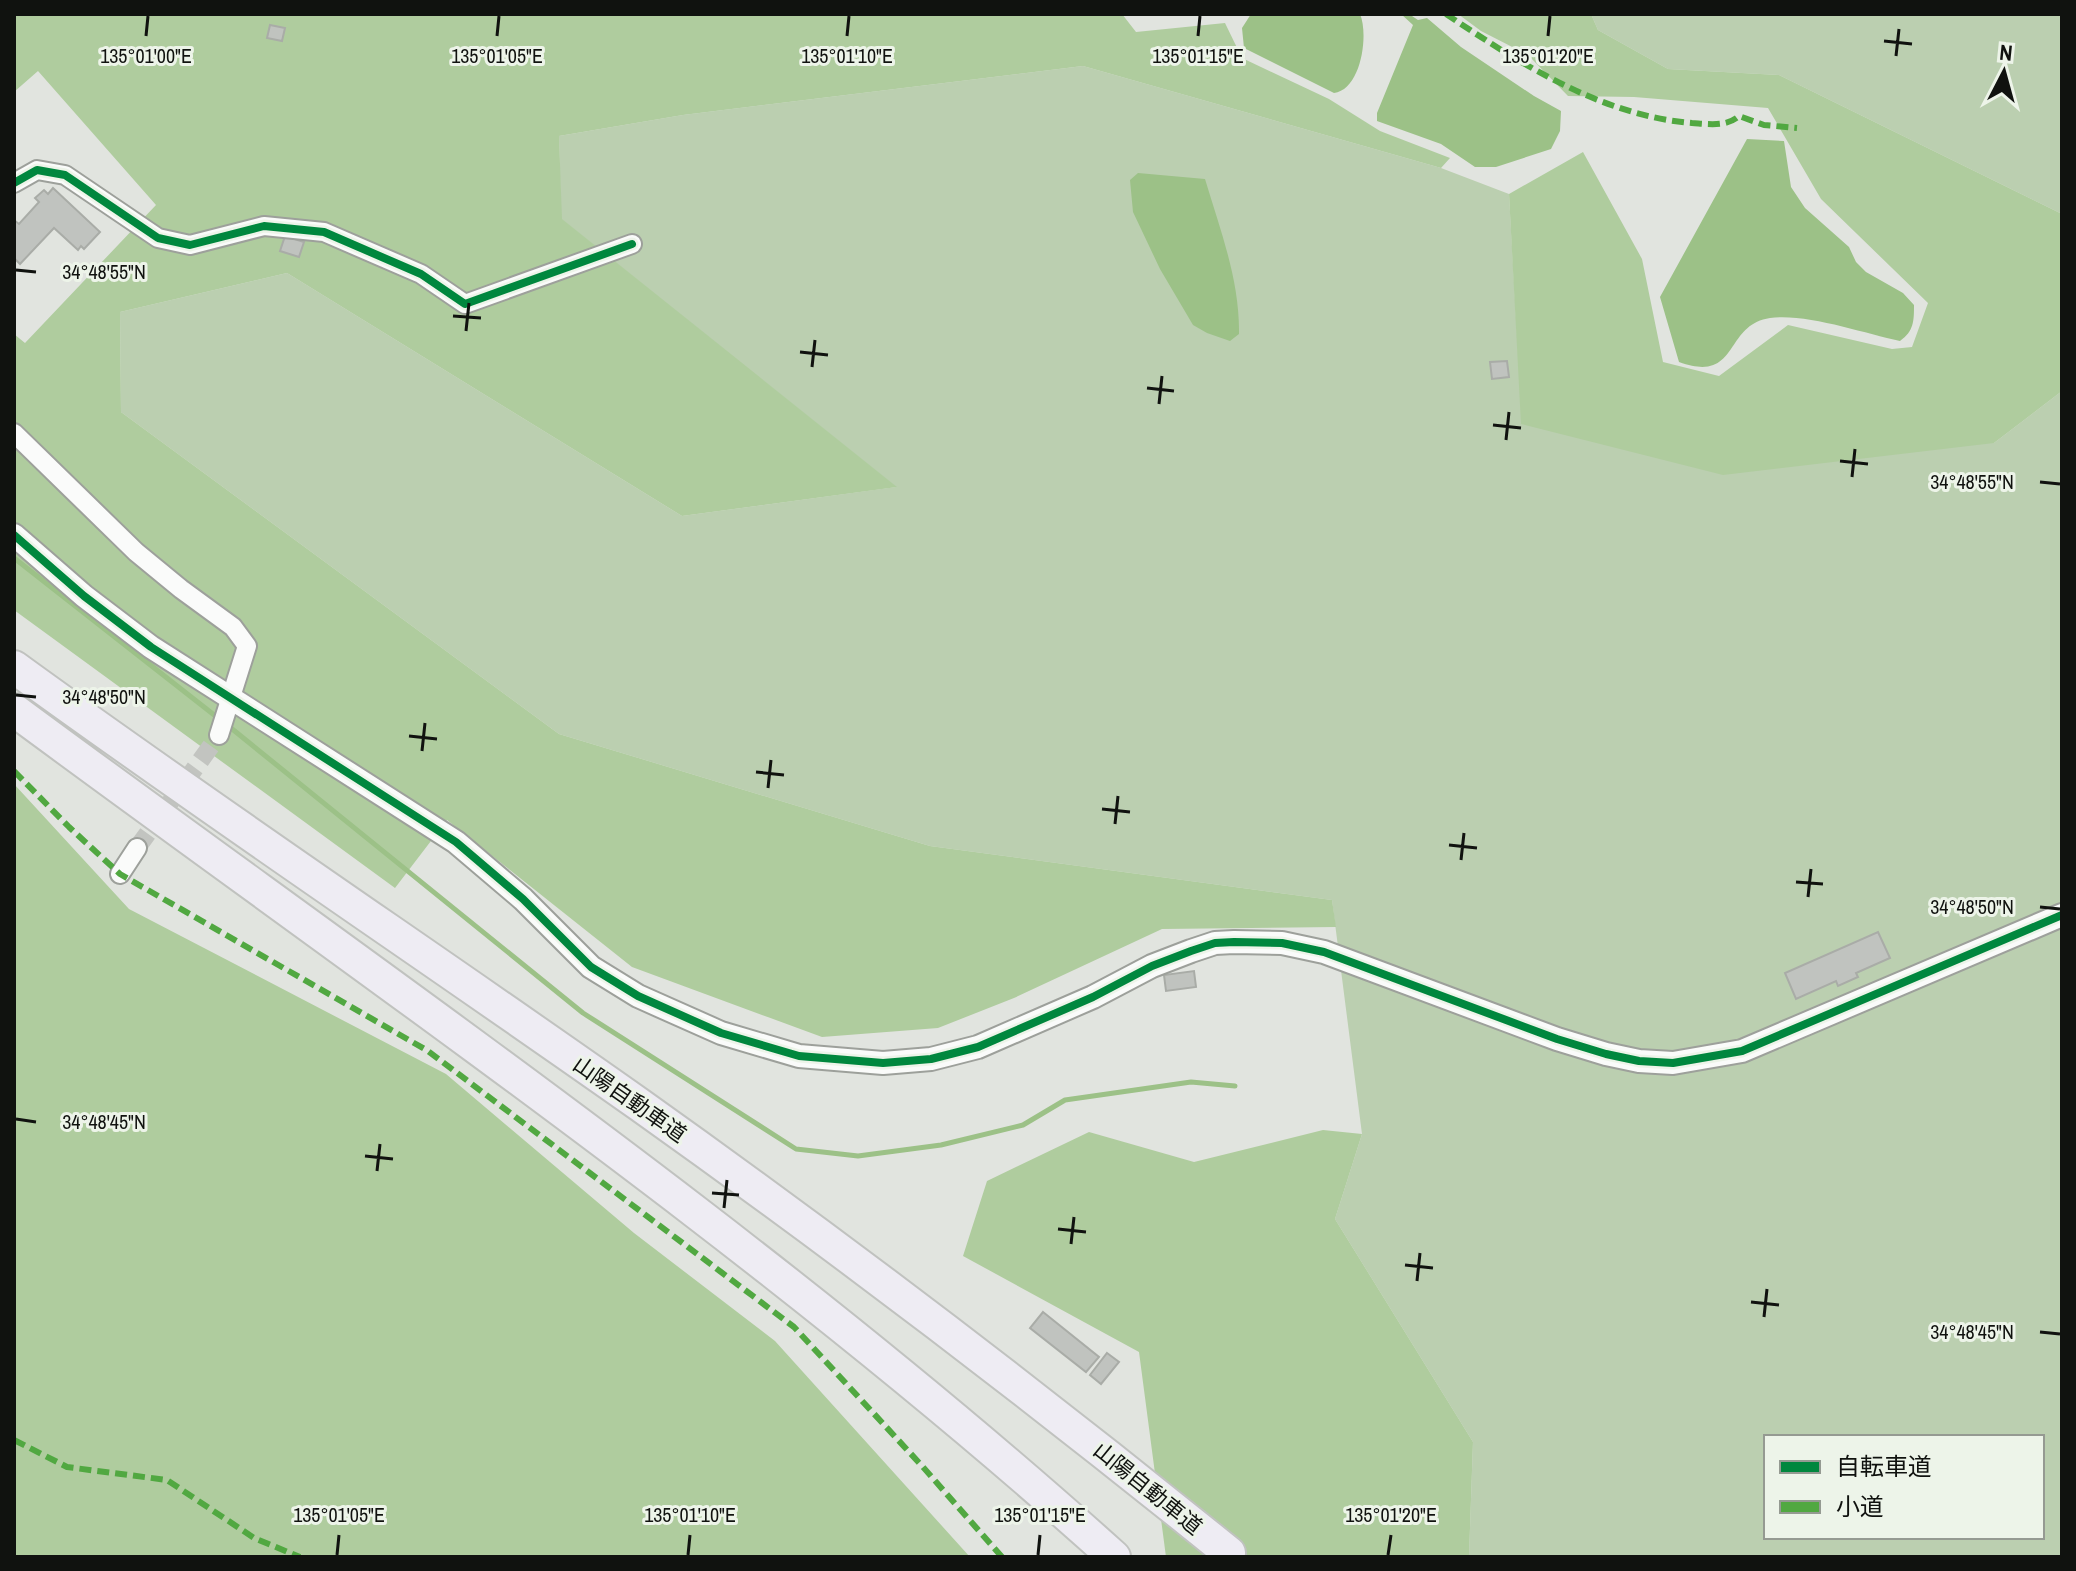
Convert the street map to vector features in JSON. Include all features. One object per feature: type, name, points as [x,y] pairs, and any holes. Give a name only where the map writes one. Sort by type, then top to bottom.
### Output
[{"type":"highway","name":"山陽自動車道","points":[[14,667],[641,1106],[842,1252],[1060,1416],[1229,1553]]},
{"type":"highway","points":[[14,710],[621,1154],[836,1322],[1114,1557]]},
{"type":"street","points":[[14,183],[37,170],[65,175],[158,238],[190,245],[264,226],[324,232],[421,274],[465,304],[632,244]]},
{"type":"street","points":[[14,433],[136,552],[233,627],[247,646],[219,735]]},
{"type":"street","points":[[14,535],[95,605],[151,647],[456,842],[523,899],[591,967],[638,996],[721,1033],[799,1056],[883,1063],[931,1059],[978,1047],[1191,951],[1215,943],[1234,942],[1282,943],[1324,952],[1581,1047],[1639,1061],[1673,1063],[1742,1051],[2062,915]]},
{"type":"street","points":[[120,874],[137,848]]},
{"type":"shaded area","points":[[14,14],[1122,14],[1136,32],[1225,23],[1242,58],[1329,99],[1380,131],[1450,158],[1441,168],[1083,66],[683,115],[559,136],[562,219],[897,487],[682,516],[287,273],[120,312],[121,412],[559,734],[930,846],[1332,900],[1336,927],[1162,929],[1014,998],[938,1028],[822,1037],[632,967],[447,820],[395,888],[14,610],[14,334],[25,343],[156,205],[38,71],[14,92]]},
{"type":"shaded area","points":[[1251,14],[1360,14],[1363,47],[1351,82],[1334,93],[1244,48],[1242,28]]},
{"type":"shaded area","points":[[1401,14],[1409,14],[1418,20],[1427,18],[1461,47],[1561,111],[1560,131],[1551,149],[1496,167],[1475,167],[1441,144],[1377,121],[1377,113],[1413,25]]},
{"type":"shaded area","points":[[1458,14],[1591,14],[1598,30],[1668,69],[1779,75],[2062,214],[2062,391],[1994,443],[1723,475],[1521,424],[1509,194],[1583,152],[1642,259],[1663,362],[1719,376],[1788,325],[1892,349],[1912,347],[1928,303],[1821,199],[1768,108],[1634,97],[1568,96],[1528,55],[1481,31]]},
{"type":"shaded area","points":[[1591,14],[2062,14],[2062,214],[1779,75],[1668,69],[1598,30]]},
{"type":"shaded area","points":[[1083,66],[1441,168],[1509,194],[1522,424],[1994,443],[2062,391],[2062,1557],[1469,1557],[1473,1442],[1335,1219],[1362,1134],[1332,900],[930,846],[559,734],[121,412],[120,312],[287,273],[682,516],[896,487],[561,219],[559,136],[683,115]]},
{"type":"shaded area","points":[[1747,139],[1784,141],[1791,187],[1805,208],[1849,247],[1856,262],[1866,272],[1903,293],[1914,305],[1912,325],[1900,341],[1817,321],[1770,318],[1755,323],[1745,331],[1722,360],[1712,365],[1698,367],[1679,362],[1660,297]]},
{"type":"shaded area","points":[[1138,173],[1205,179],[1228,255],[1236,294],[1239,334],[1230,341],[1193,325],[1160,269],[1133,212],[1130,180]]},
{"type":"shaded area","points":[[14,784],[129,909],[446,1074],[634,1233],[775,1341],[970,1557],[14,1557]]},
{"type":"shaded area","points":[[1323,1130],[1362,1134],[1335,1219],[1473,1442],[1469,1557],[1166,1557],[1139,1352],[963,1256],[987,1181],[1089,1132],[1194,1162]]},
{"type":"building","points":[[270,25],[285,28],[282,41],[267,38]]},
{"type":"building","points":[[53,188],[100,232],[84,249],[81,246],[78,250],[54,228],[20,264],[16,260],[14,262],[14,220],[19,224],[39,202],[35,198],[44,190],[48,194]]},
{"type":"building","points":[[285,236],[304,242],[299,257],[280,251]]},
{"type":"building","points":[[1507,361],[1509,377],[1492,379],[1490,362]]},
{"type":"building","points":[[1878,932],[1890,958],[1856,973],[1858,977],[1838,986],[1836,981],[1796,999],[1785,973]]},
{"type":"building","points":[[1194,971],[1196,987],[1166,991],[1164,975]]},
{"type":"building","points":[[1043,1312],[1099,1357],[1086,1372],[1030,1328]]},
{"type":"building","points":[[1107,1353],[1119,1362],[1101,1384],[1090,1375]]},
{"type":"waterway","points":[[14,558],[218,718]]},
{"type":"waterway","points":[[226,724],[583,1013],[796,1149],[858,1156],[941,1145],[1023,1125],[1065,1100],[1191,1082],[1235,1086]]},
{"type":"tunnel","points":[[137,848],[219,735]]},
{"type":"marked path","points":[[1446,14],[1532,68],[1626,110],[1692,123],[1723,123],[1739,116],[1764,125],[1797,128]]},
{"type":"marked path","points":[[14,771],[120,874],[428,1051],[794,1327],[1002,1557]]},
{"type":"marked path","points":[[14,1440],[67,1467],[167,1480],[254,1538],[300,1557]]},
{"type":"cycle path","points":[[14,183],[37,170],[65,175],[158,238],[190,245],[264,226],[324,232],[421,274],[465,304],[632,244]]},
{"type":"cycle path","points":[[14,535],[84,596],[151,647],[456,842],[523,899],[591,967],[638,996],[721,1033],[799,1056],[883,1063],[931,1059],[978,1047],[1093,997],[1152,966],[1215,943],[1234,942],[1282,943],[1324,952],[1557,1039],[1639,1061],[1673,1063],[1742,1051],[2062,915]]}]
